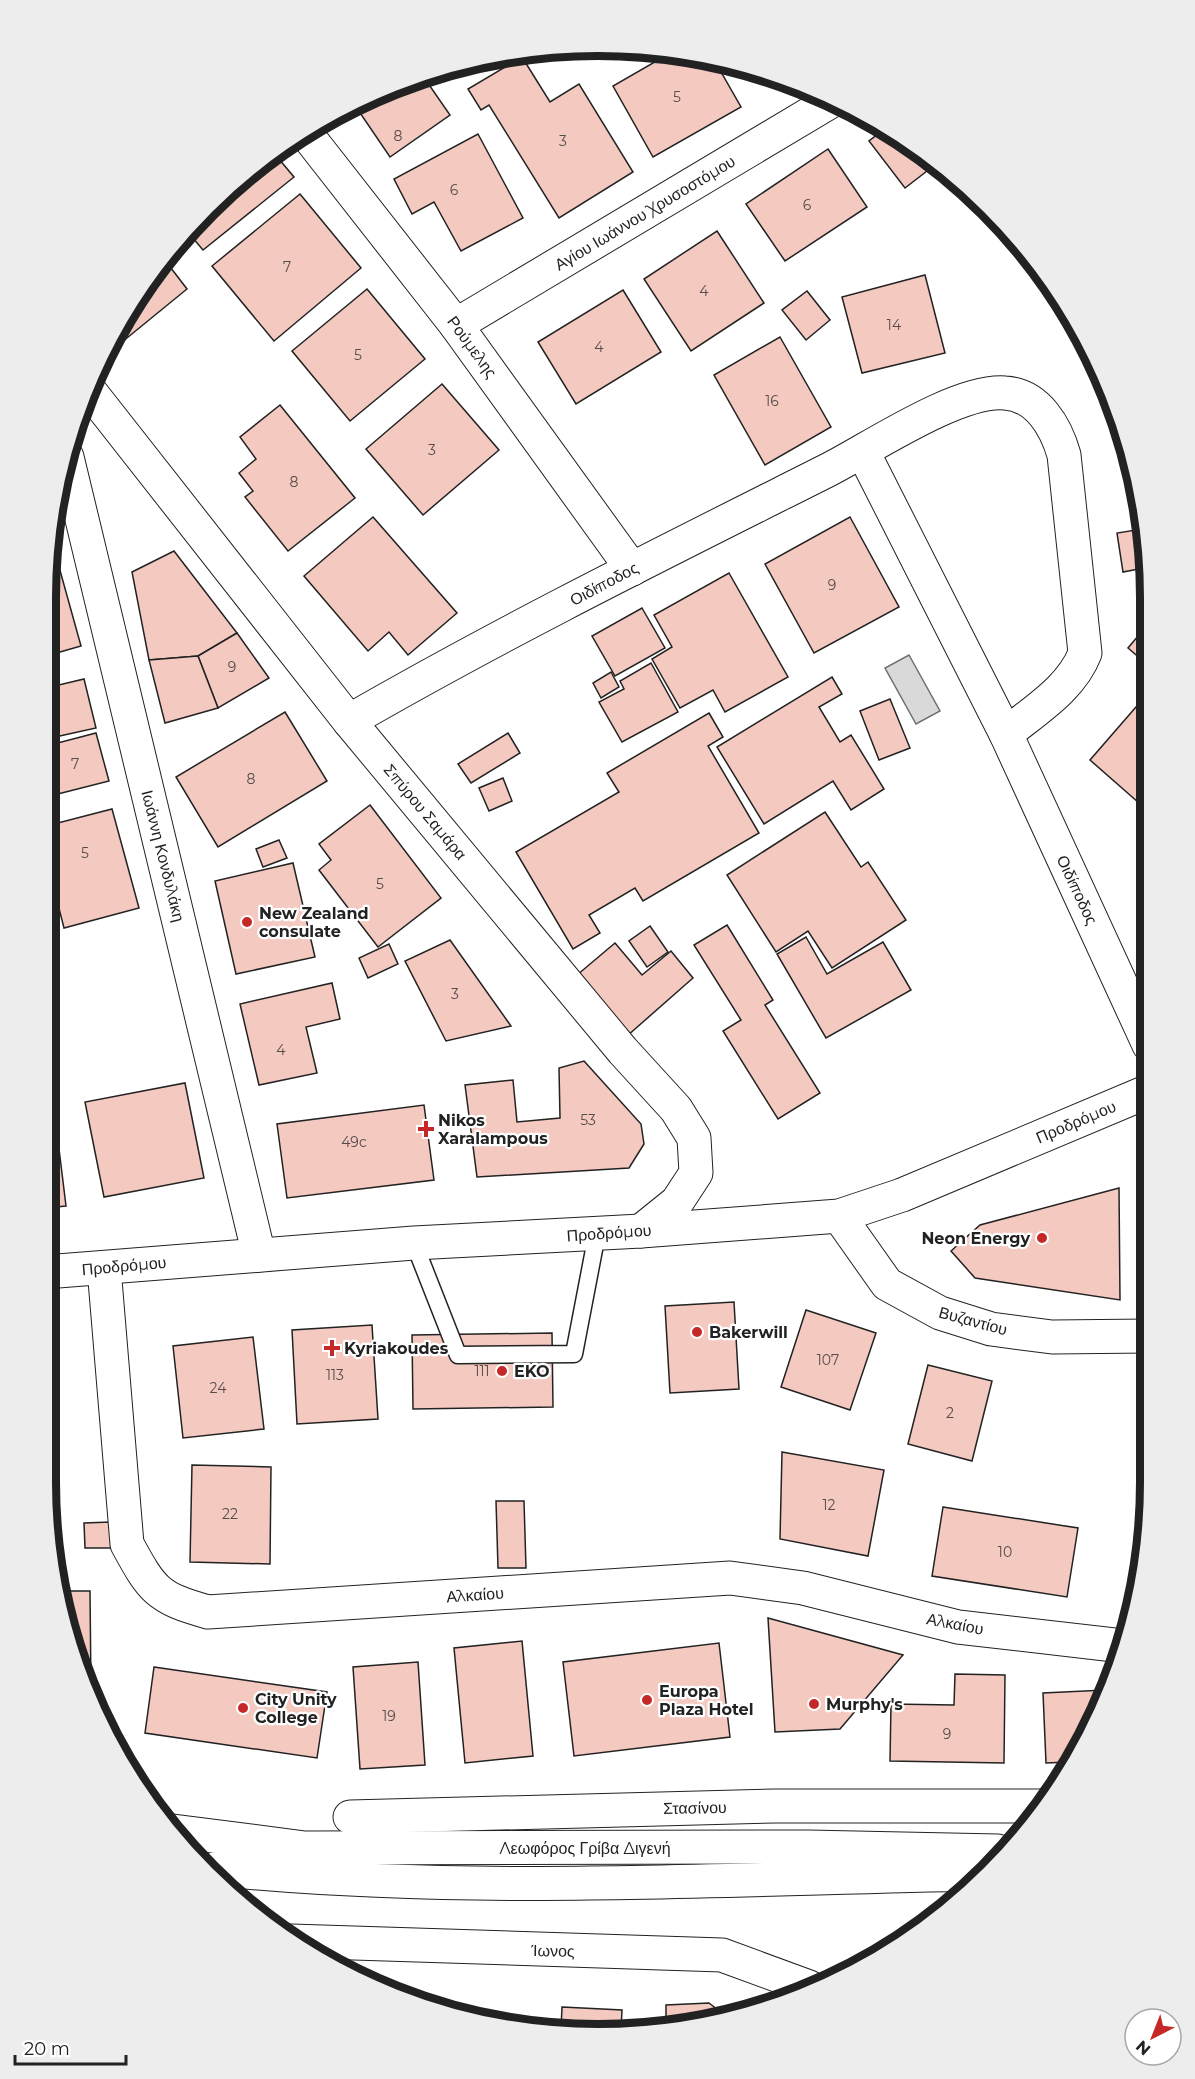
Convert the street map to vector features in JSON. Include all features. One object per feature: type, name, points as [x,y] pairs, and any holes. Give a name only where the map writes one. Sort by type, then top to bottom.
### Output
[{"type":"street","name":"Αγίου Ιωάννου Χρυσοστόμου","points":[[456,325],[824,105]]},
{"type":"street","name":"Ρούμελης","points":[[310,138],[456,325],[632,569]]},
{"type":"street","name":"Οιδίποδος","points":[[348,721],[632,569],[863,452],[926,417],[978,394],[1007,393],[1027,400],[1045,415],[1057,433],[1064,455],[1085,653],[1078,670],[1066,684],[1006,734]]},
{"type":"street","name":"Σπύρου Σαμάρα","points":[[94,397],[348,721],[623,1052],[676,1109],[694,1138],[696,1173],[677,1202],[641,1232]]},
{"type":"street","name":"Οιδίποδος","points":[[863,452],[1006,734],[1140,1025]]},
{"type":"street","name":"Ιωάννη Κονδυλάκη","points":[[71,472],[259,1255]]},
{"type":"street","name":"Προδρόμου","points":[[56,1271],[414,1243],[641,1232],[839,1216],[902,1195],[1140,1095]]},
{"type":"street","name":"Βυζαντίου","points":[[839,1216],[886,1284],[940,1313],[991,1329],[1052,1337],[1140,1336]]},
{"type":"street","name":"Αλκαίου","points":[[104,1268],[127,1544],[145,1577],[160,1594],[173,1602],[208,1612],[730,1578],[803,1588],[958,1627],[1114,1645]]},
{"type":"street","name":"Στασίνου","points":[[350,1816],[776,1806],[1031,1806]]},
{"type":"street","name":"Λεωφόρος Γρίβα Διγενή","points":[[185,1833],[305,1848],[808,1847],[994,1851]]},
{"type":"street","name":"Λεωφόρος Γρίβα Διγενή","points":[[219,1870],[309,1879],[504,1882],[951,1885],[967,1878]]},
{"type":"street","name":"Ίωνος","points":[[311,1942],[722,1955],[755,1965],[799,1984]]},
{"type":"lane","points":[[414,1243],[458,1355],[574,1354],[597,1234]]},
{"type":"shaded area","points":[[909,655],[940,711],[916,724],[885,668]]},
{"type":"building","points":[[659,59],[668,60],[720,70],[741,107],[653,157],[613,86]]},
{"type":"building","points":[[524,60],[550,102],[579,84],[633,172],[559,218],[489,105],[481,110],[468,89],[513,62]]},
{"type":"building","points":[[428,83],[450,115],[390,157],[359,111]]},
{"type":"building","points":[[478,134],[523,218],[461,251],[434,202],[412,214],[394,179]]},
{"type":"building","points":[[878,134],[929,169],[905,188],[869,141]]},
{"type":"building","points":[[828,149],[867,207],[785,261],[746,204]]},
{"type":"building","points":[[279,160],[294,177],[203,250],[192,237],[240,190]]},
{"type":"building","points":[[300,194],[361,268],[274,341],[212,266]]},
{"type":"building","points":[[717,231],[764,303],[691,351],[644,279]]},
{"type":"building","points":[[169,266],[187,289],[118,346],[147,296]]},
{"type":"building","points":[[925,275],[945,353],[862,373],[842,297]]},
{"type":"building","points":[[367,289],[425,359],[350,421],[292,351]]},
{"type":"building","points":[[623,290],[661,352],[576,404],[538,342]]},
{"type":"building","points":[[807,291],[830,320],[806,340],[782,310]]},
{"type":"building","points":[[780,337],[831,427],[765,465],[714,375]]},
{"type":"building","points":[[442,384],[499,450],[423,515],[366,449]]},
{"type":"building","points":[[280,405],[355,498],[288,551],[245,497],[253,491],[239,473],[256,459],[240,437]]},
{"type":"building","points":[[373,517],[457,613],[408,655],[389,632],[368,651],[304,576]]},
{"type":"building","points":[[850,517],[899,607],[814,653],[765,564]]},
{"type":"building","points":[[1135,530],[1138,569],[1123,572],[1117,533]]},
{"type":"building","points":[[174,551],[237,633],[198,656],[149,660],[132,572]]},
{"type":"building","points":[[57,560],[81,646],[56,653]]},
{"type":"building","points":[[729,573],[788,677],[725,712],[713,690],[680,708],[652,659],[672,647],[654,615]]},
{"type":"building","points":[[642,608],[665,648],[615,676],[592,636]]},
{"type":"building","points":[[237,633],[269,678],[218,708],[198,656]]},
{"type":"building","points":[[1140,634],[1140,658],[1128,648]]},
{"type":"building","points":[[198,656],[218,708],[165,723],[149,660]]},
{"type":"building","points":[[651,663],[678,712],[622,742],[599,702],[624,689],[620,681]]},
{"type":"building","points":[[611,672],[619,687],[601,698],[593,683]]},
{"type":"building","points":[[832,677],[842,694],[819,707],[840,742],[851,735],[884,789],[851,810],[833,781],[764,824],[717,747]]},
{"type":"building","points":[[84,679],[96,728],[56,737],[56,686]]},
{"type":"building","points":[[890,699],[910,748],[879,760],[860,711]]},
{"type":"building","points":[[1140,702],[1139,803],[1090,760]]},
{"type":"building","points":[[285,712],[327,781],[218,847],[176,777]]},
{"type":"building","points":[[709,713],[723,737],[708,746],[759,833],[643,901],[635,888],[589,915],[600,933],[573,949],[516,852],[619,792],[607,773]]},
{"type":"building","points":[[96,733],[109,781],[56,794],[56,743]]},
{"type":"building","points":[[508,733],[520,753],[471,783],[458,764]]},
{"type":"building","points":[[503,778],[512,801],[489,811],[479,788]]},
{"type":"building","points":[[370,805],[441,898],[378,947],[319,870],[331,860],[319,844]]},
{"type":"building","points":[[112,809],[139,908],[64,928],[56,897],[56,823]]},
{"type":"building","points":[[825,812],[861,867],[868,862],[906,920],[832,968],[808,931],[776,952],[727,875]]},
{"type":"building","points":[[279,840],[287,858],[263,867],[256,849]]},
{"type":"building","points":[[293,863],[315,957],[236,974],[215,881]]},
{"type":"building","points":[[727,925],[773,1000],[765,1005],[820,1093],[778,1119],[723,1031],[741,1020],[694,945]]},
{"type":"building","points":[[650,926],[668,952],[647,967],[629,941]]},
{"type":"building","points":[[806,937],[827,974],[883,942],[911,990],[826,1038],[777,954]]},
{"type":"building","points":[[450,940],[511,1026],[446,1041],[405,961]]},
{"type":"building","points":[[615,943],[642,975],[671,951],[693,978],[627,1036],[577,975]]},
{"type":"building","points":[[389,944],[398,964],[368,978],[359,958]]},
{"type":"building","points":[[332,983],[340,1019],[306,1027],[317,1073],[259,1085],[240,1004]]},
{"type":"building","points":[[584,1061],[641,1124],[644,1144],[629,1168],[477,1177],[465,1085],[513,1080],[517,1122],[560,1118],[559,1068]]},
{"type":"building","points":[[185,1083],[204,1178],[104,1197],[85,1102]]},
{"type":"building","points":[[424,1105],[434,1180],[287,1198],[277,1124]]},
{"type":"building","points":[[56,1124],[66,1206],[56,1207]]},
{"type":"building","name":"Neon Energy","points":[[1119,1188],[1120,1300],[975,1278],[951,1251],[980,1225]]},
{"type":"building","points":[[734,1302],[739,1389],[670,1393],[665,1306]]},
{"type":"building","points":[[806,1310],[876,1333],[850,1410],[781,1387]]},
{"type":"building","points":[[372,1325],[378,1419],[297,1424],[292,1330]]},
{"type":"building","points":[[552,1333],[553,1407],[413,1409],[412,1335]]},
{"type":"building","points":[[253,1337],[264,1429],[183,1438],[173,1346]]},
{"type":"building","points":[[928,1365],[992,1381],[972,1461],[908,1444]]},
{"type":"building","points":[[782,1452],[884,1470],[868,1556],[780,1539]]},
{"type":"building","points":[[192,1465],[271,1467],[270,1564],[190,1562]]},
{"type":"building","points":[[496,1501],[524,1501],[526,1568],[498,1568]]},
{"type":"building","points":[[943,1507],[1078,1528],[1067,1597],[932,1576]]},
{"type":"building","points":[[111,1522],[112,1548],[85,1548],[84,1523]]},
{"type":"building","points":[[67,1591],[90,1591],[91,1673],[74,1622]]},
{"type":"building","points":[[768,1618],[903,1655],[840,1729],[775,1732]]},
{"type":"building","points":[[522,1641],[533,1756],[465,1763],[454,1648]]},
{"type":"building","name":"Europa Plaza Hotel","points":[[719,1643],[730,1737],[574,1756],[563,1662]]},
{"type":"building","points":[[418,1662],[425,1765],[360,1769],[353,1667]]},
{"type":"building","points":[[154,1667],[327,1692],[317,1758],[145,1733]]},
{"type":"building","points":[[955,1674],[1005,1675],[1004,1763],[890,1761],[891,1704],[954,1705]]},
{"type":"building","points":[[1097,1690],[1084,1721],[1061,1762],[1046,1763],[1043,1693]]},
{"type":"building","points":[[709,2003],[718,2010],[666,2019],[666,2005]]},
{"type":"building","points":[[562,2007],[622,2010],[621,2023],[561,2022]]},
{"type":"place","name":"New Zealand consulate","points":[[247,922]]},
{"type":"place","name":"Nikos Xaralampous","points":[[426,1129]]},
{"type":"place","name":"Neon Energy","points":[[1042,1238]]},
{"type":"place","name":"Bakerwill","points":[[697,1332]]},
{"type":"place","name":"Kyriakoudes","points":[[332,1348]]},
{"type":"place","name":"EKO","points":[[502,1371]]},
{"type":"place","name":"Europa Plaza Hotel","points":[[647,1700]]},
{"type":"place","name":"Murphy's","points":[[814,1704]]},
{"type":"place","name":"City Unity College","points":[[243,1708]]}]
